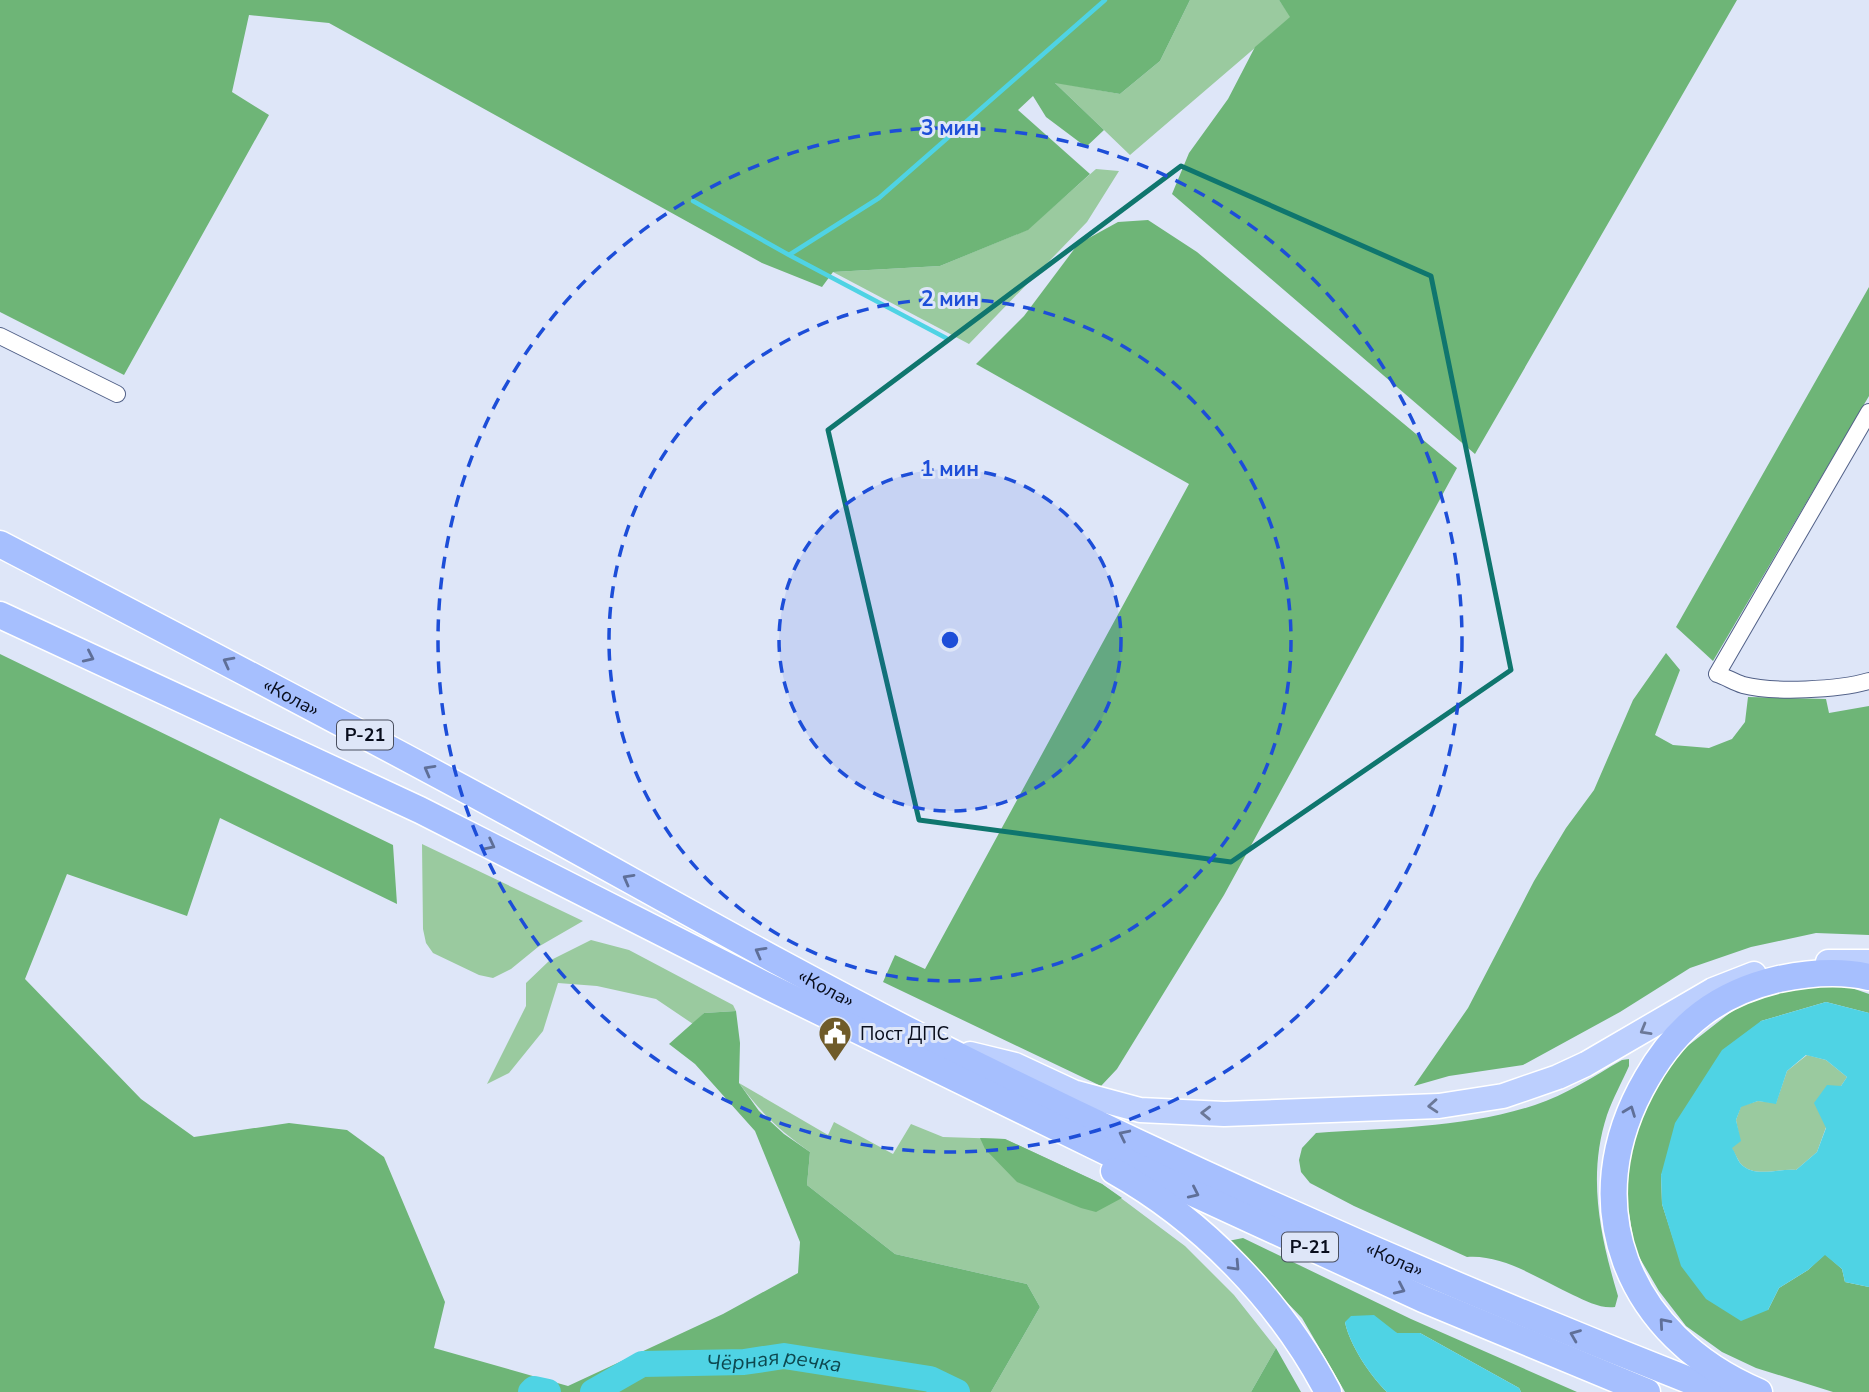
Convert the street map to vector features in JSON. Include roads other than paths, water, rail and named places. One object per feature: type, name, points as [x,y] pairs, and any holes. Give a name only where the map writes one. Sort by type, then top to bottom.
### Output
[{"type":"highway","name":"«Кола»","points":[[0,544],[364,734],[820,985],[937,1045],[1208,1175],[1383,1254],[1514,1311],[1719,1392]]},
{"type":"highway","name":"«Кола»","points":[[0,615],[419,810],[752,979],[1168,1181],[1423,1299],[1647,1392]]},
{"type":"highway","points":[[1759,1392],[1714,1369],[1697,1356],[1651,1309],[1639,1290],[1623,1257],[1614,1214],[1614,1171],[1621,1135],[1633,1101],[1671,1041],[1706,1010],[1739,992],[1791,976],[1821,973],[1869,978]]},
{"type":"highway","points":[[978,1089],[1057,1141],[1137,1185],[1202,1235],[1234,1264],[1294,1336],[1328,1392]]},
{"type":"main road","points":[[937,1045],[1014,1065],[1073,1092],[1140,1110],[1224,1114],[1439,1106],[1503,1096],[1559,1077],[1731,982],[1790,964],[1869,962]]},
{"type":"street","points":[[0,336],[117,394]]},
{"type":"street","points":[[1869,412],[1717,674],[1743,685],[1771,688],[1844,687],[1869,681]]},
{"type":"water","points":[[1826,1002],[1869,1013],[1869,1287],[1845,1282],[1842,1269],[1825,1255],[1808,1270],[1779,1288],[1768,1310],[1741,1321],[1706,1299],[1681,1266],[1662,1204],[1661,1175],[1675,1123],[1722,1050],[1761,1021]],"holes":[[[1806,1055],[1826,1060],[1847,1077],[1841,1086],[1827,1085],[1814,1103],[1826,1128],[1817,1152],[1796,1170],[1759,1172],[1746,1168],[1732,1148],[1741,1141],[1736,1120],[1741,1107],[1758,1101],[1776,1104],[1787,1071]]]},
{"type":"water","points":[[1374,1315],[1397,1333],[1420,1333],[1519,1388],[1521,1392],[1387,1392],[1361,1360],[1345,1322],[1351,1316]]},
{"type":"waterway","points":[[789,255],[879,198],[1105,0]]},
{"type":"waterway","points":[[693,201],[946,338]]},
{"type":"waterway","name":"Чёрная речка","points":[[593,1392],[642,1364],[744,1362],[784,1356],[930,1379],[957,1392]]},
{"type":"waterway","name":"Чёрная речка","points":[[531,1392],[534,1389],[548,1392]]},
{"type":"place","name":"Пост ДПС","points":[[835,1063]]}]
